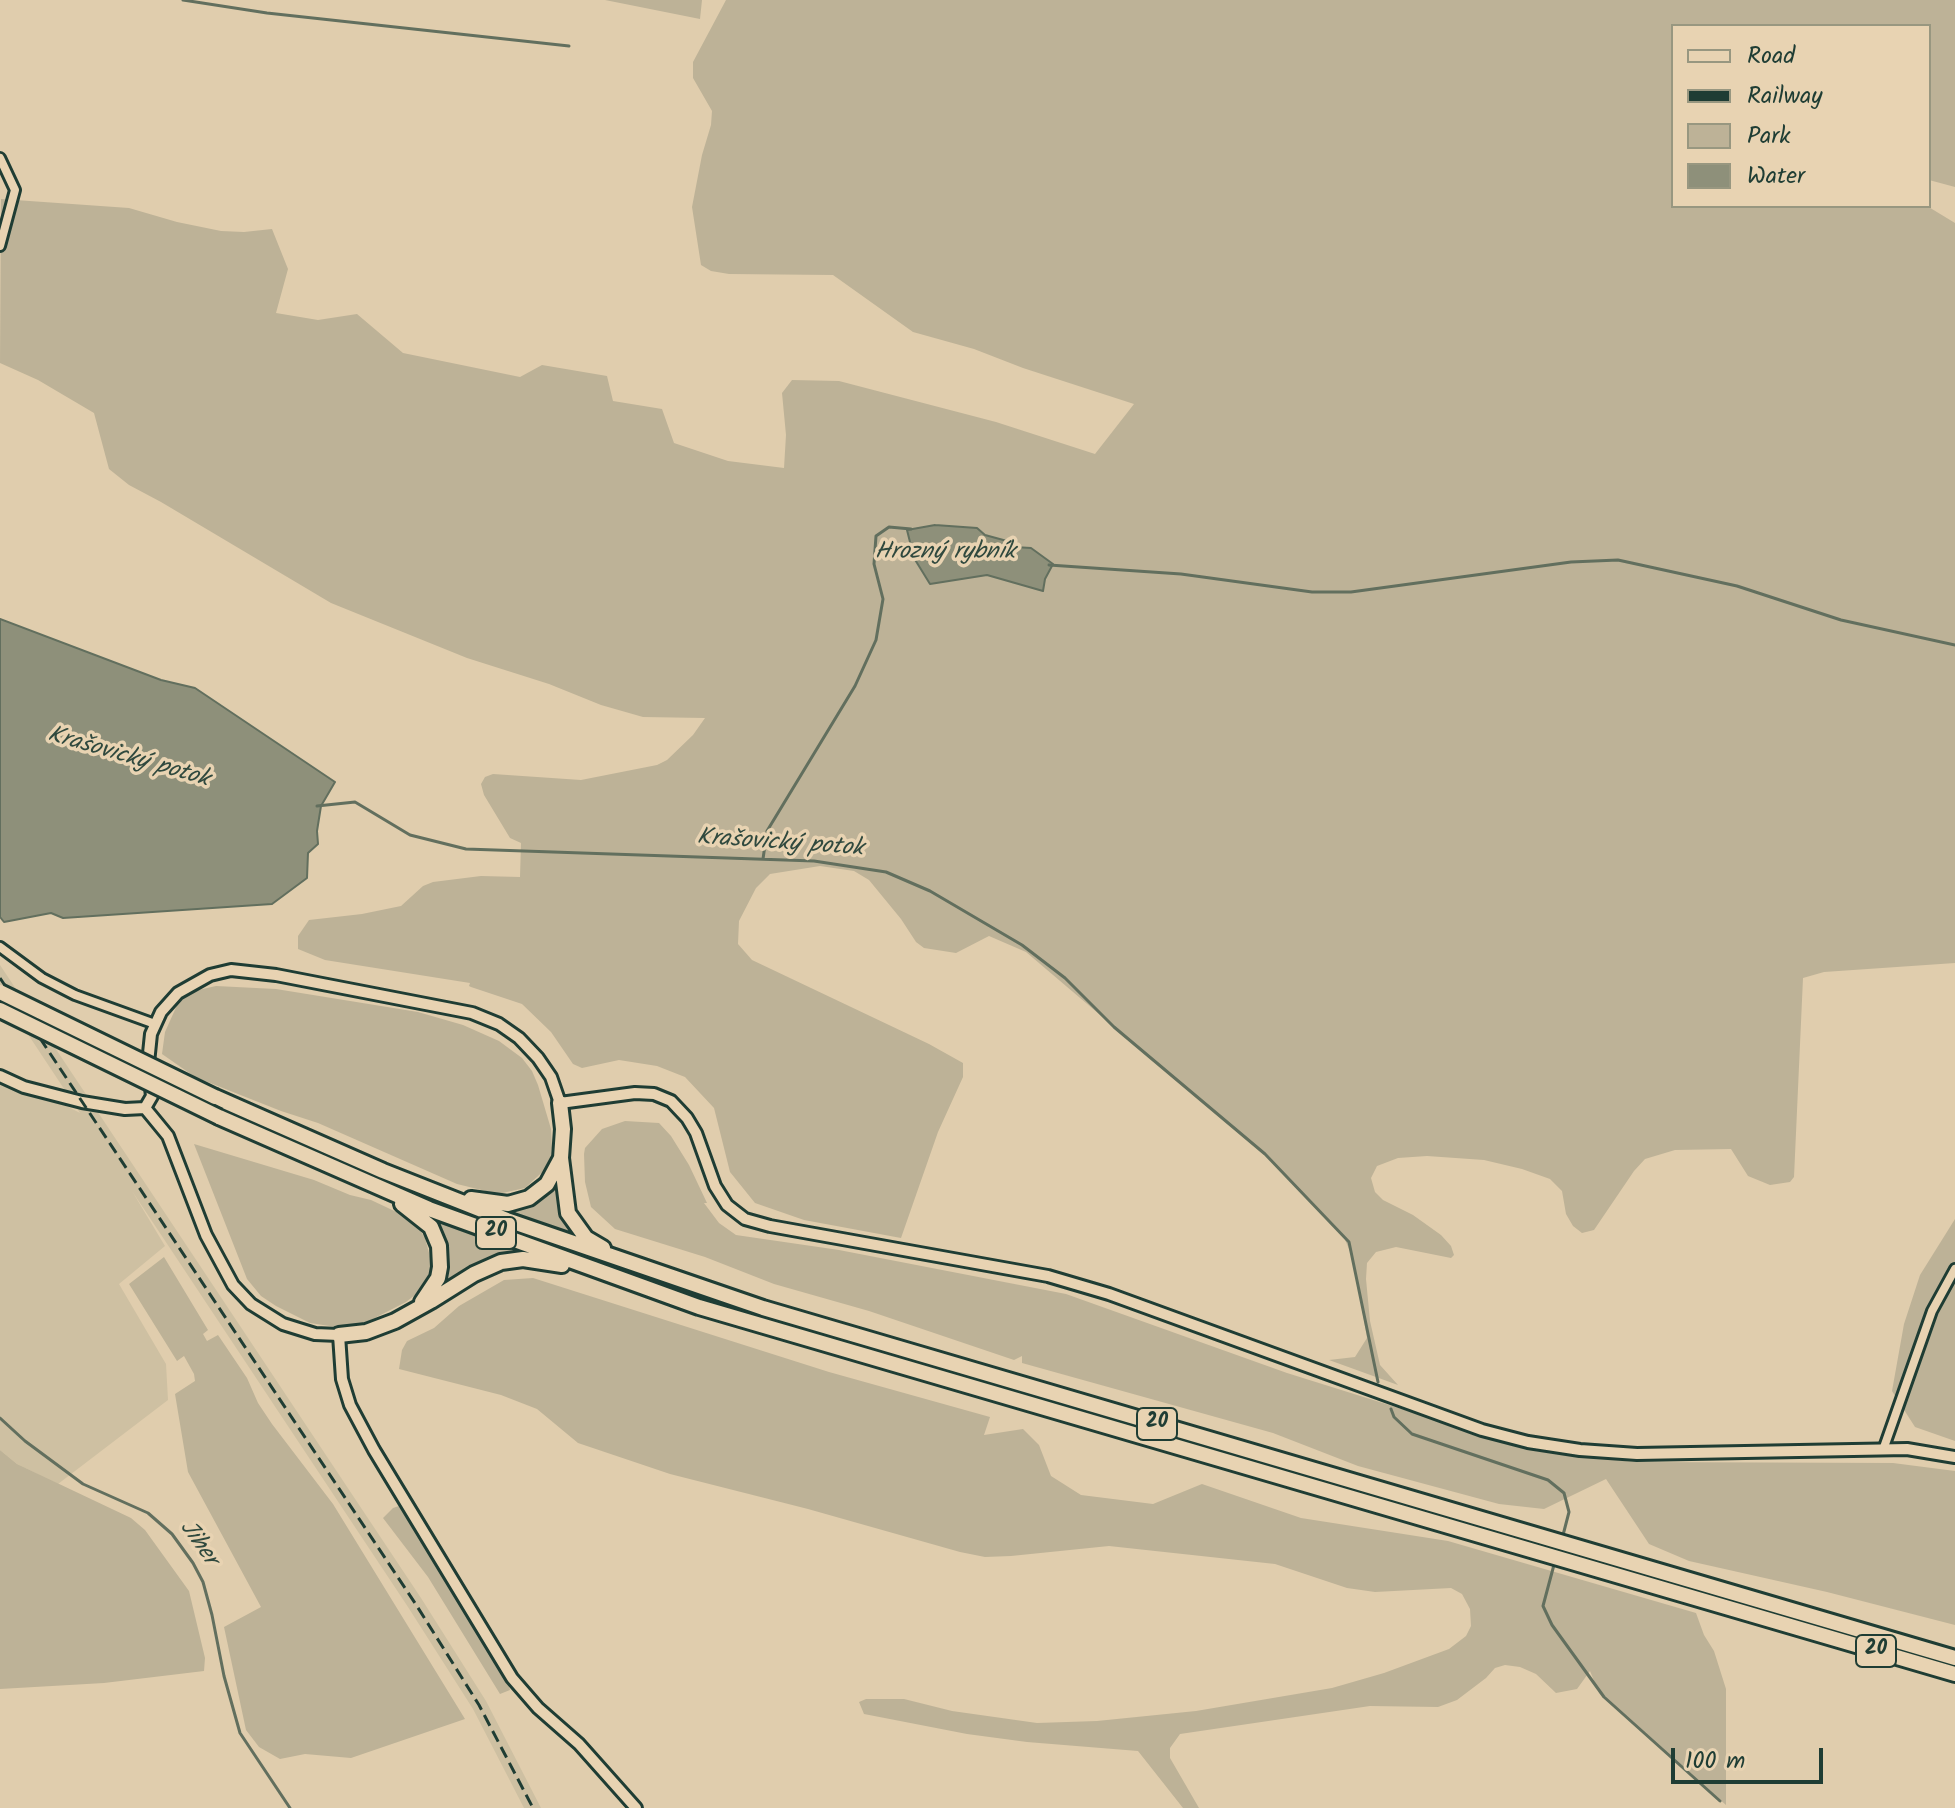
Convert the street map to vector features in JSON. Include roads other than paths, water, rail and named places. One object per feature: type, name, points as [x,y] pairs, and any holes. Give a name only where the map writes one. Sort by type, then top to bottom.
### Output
[{"type":"highway","name":"20","points":[[0,992],[215,1097],[383,1171],[631,1264],[891,1347],[1955,1658]]},
{"type":"highway","name":"20","points":[[0,1010],[219,1117],[429,1209],[699,1307],[1955,1674]]},
{"type":"highway","points":[[560,1103],[563,1191],[573,1224],[586,1238],[631,1264]]},
{"type":"highway","points":[[432,1190],[495,1204],[520,1202],[547,1184],[561,1158]]},
{"type":"highway","points":[[380,1188],[424,1219],[439,1246],[438,1278],[410,1313]]},
{"type":"highway","points":[[339,1335],[374,1329],[410,1313],[474,1274],[512,1260],[535,1260],[613,1276]]},
{"type":"street","points":[[0,158],[15,190],[0,246]]},
{"type":"street","points":[[0,947],[42,978],[75,995],[155,1024]]},
{"type":"street","points":[[145,1108],[152,1096],[148,1047],[161,1012],[178,993],[210,975],[231,970],[276,975],[472,1013],[499,1024],[519,1038],[538,1058],[551,1077],[560,1103],[635,1093],[654,1094],[671,1101],[696,1133],[715,1186],[727,1205],[745,1219],[822,1236],[1048,1276],[1093,1289],[1482,1430],[1580,1450],[1637,1454],[1907,1449],[1955,1457]]},
{"type":"street","points":[[0,1076],[24,1087],[82,1102],[125,1109],[145,1108]]},
{"type":"street","points":[[145,1108],[168,1136],[206,1235],[233,1285],[261,1312],[283,1324],[304,1331],[339,1335],[340,1368],[350,1405],[512,1678],[538,1708],[579,1744],[636,1808]]},
{"type":"street","points":[[1883,1450],[1932,1311],[1955,1269]]},
{"type":"water","name":"Hrozný rybník","points":[[935,525],[977,528],[985,535],[1007,541],[1014,547],[1031,548],[1053,564],[1043,591],[987,575],[930,584],[914,558],[907,530]]},
{"type":"water","points":[[0,619],[161,680],[195,688],[335,782],[321,806],[318,844],[308,853],[307,878],[272,904],[63,918],[51,913],[4,922],[0,917]]},
{"type":"waterway","points":[[183,0],[267,13],[569,46]]},
{"type":"waterway","points":[[763,859],[767,831],[855,686],[876,640],[883,599],[874,564],[876,536],[889,527],[911,529]]},
{"type":"waterway","points":[[1049,565],[1181,574],[1312,592],[1351,592],[1571,562],[1618,560],[1737,586],[1841,620],[1955,645]]},
{"type":"waterway","name":"Krašovický potok","points":[[317,806],[355,802],[410,835],[466,849],[814,861],[886,872],[930,891],[1022,945],[1065,978],[1114,1027],[1265,1154],[1349,1242],[1378,1382]]},
{"type":"waterway","name":"Krašovický potok","points":[[1391,1409],[1394,1417],[1412,1434],[1548,1480],[1564,1493],[1569,1512],[1562,1539]]},
{"type":"waterway","name":"Jiher","points":[[0,1418],[25,1441],[83,1484],[148,1513],[172,1534],[203,1582],[240,1733],[290,1808]]},
{"type":"waterway","name":"Krašovický potok","points":[[1555,1561],[1543,1606],[1552,1625],[1604,1697],[1720,1801]]},
{"type":"railway","points":[[0,978],[415,1603],[479,1705],[533,1808]]}]
